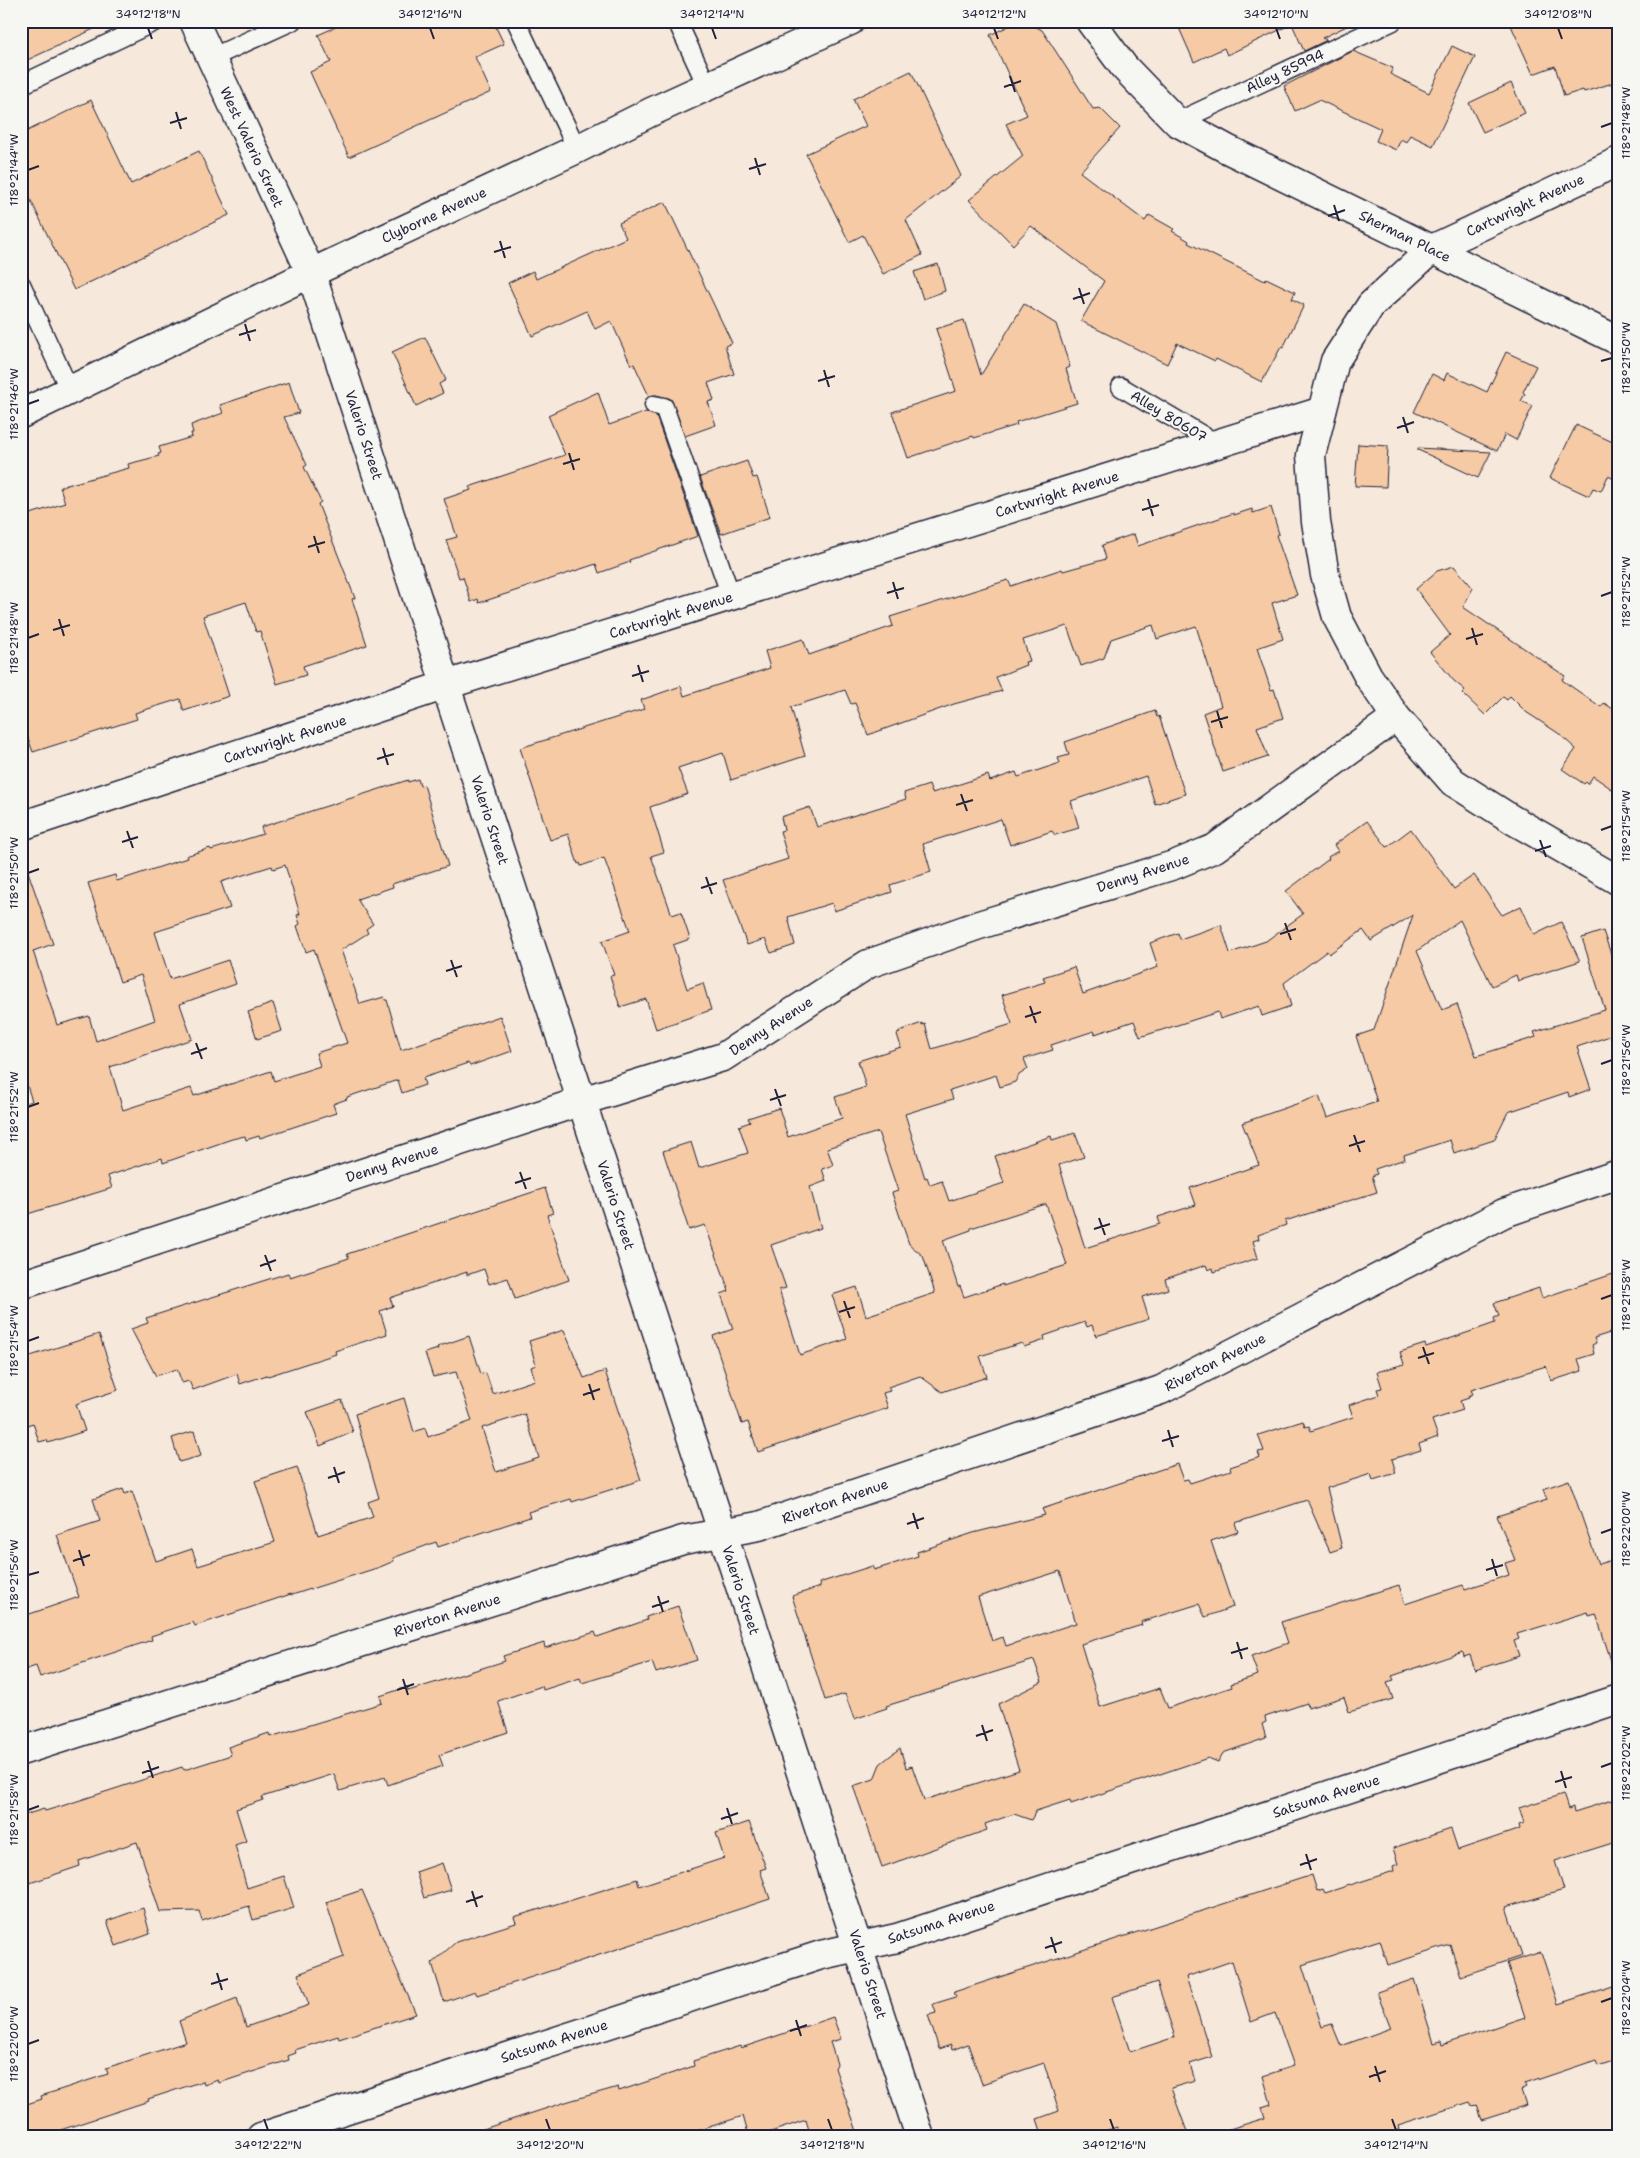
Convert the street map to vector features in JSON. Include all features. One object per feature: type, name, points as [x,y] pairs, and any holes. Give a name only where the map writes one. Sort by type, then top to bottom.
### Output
[{"type":"street","name":"West Valerio Street","points":[[194,21],[311,273]]},
{"type":"street","name":"Clyborne Avenue","points":[[21,414],[311,273],[707,86],[850,21]]},
{"type":"street","name":"Sherman Place","points":[[1090,21],[1124,67],[1177,122],[1226,150],[1619,341]]},
{"type":"street","name":"Cartwright Avenue","points":[[1619,160],[1432,249],[1370,305],[1335,361],[1311,455],[1316,522],[1325,575],[1337,617],[1352,648],[1396,717],[1453,782],[1513,820],[1619,880]]},
{"type":"street","name":"Valerio Street","points":[[311,273],[920,2137]]},
{"type":"street","name":"Cartwright Avenue","points":[[21,826],[446,685],[1322,412]]},
{"type":"street","name":"Denny Avenue","points":[[21,1285],[582,1101],[724,1057],[868,964],[980,925],[1174,865],[1216,848],[1396,717]]},
{"type":"street","name":"Riverton Avenue","points":[[21,1751],[683,1540],[759,1526],[1161,1390],[1504,1213],[1619,1174]]},
{"type":"street","name":"Satsuma Avenue","points":[[260,2137],[812,1958],[897,1938],[1619,1699]]},
{"type":"lane","points":[[21,85],[156,21]]},
{"type":"lane","points":[[211,58],[292,21]]},
{"type":"lane","points":[[516,21],[577,149]]},
{"type":"lane","points":[[677,21],[707,86]]},
{"type":"lane","name":"Alley 85994","points":[[1177,122],[1393,21]]},
{"type":"lane","points":[[21,284],[70,391]]},
{"type":"lane","name":"Alley 80607","points":[[1121,387],[1217,444]]},
{"type":"lane","points":[[654,405],[664,407],[731,596]]},
{"type":"building","points":[[21,21],[111,21],[21,63]]},
{"type":"building","points":[[349,21],[493,21],[504,44],[475,57],[491,92],[349,157],[310,72],[331,62],[318,35]]},
{"type":"building","points":[[1176,21],[1357,21],[1322,38],[1327,40],[1304,51],[1292,24],[1227,55],[1224,48],[1194,62]]},
{"type":"building","points":[[1509,21],[1619,21],[1619,81],[1564,96],[1555,66],[1533,74]]},
{"type":"building","points":[[1017,22],[1027,22],[1042,30],[1093,109],[1100,108],[1120,128],[1080,172],[1145,221],[1149,215],[1174,229],[1172,231],[1189,241],[1188,243],[1265,281],[1266,278],[1295,292],[1292,299],[1304,305],[1283,348],[1281,347],[1262,382],[1216,359],[1215,361],[1177,343],[1167,364],[1081,321],[1104,281],[1031,226],[1013,245],[969,200],[1023,156],[1006,124],[1027,115],[990,35]]},
{"type":"building","points":[[1452,46],[1475,57],[1433,146],[1410,135],[1406,142],[1401,139],[1396,150],[1376,141],[1381,129],[1319,100],[1295,111],[1284,86],[1353,51],[1393,68],[1390,74],[1429,93]]},
{"type":"building","points":[[911,71],[961,176],[906,220],[922,255],[883,274],[863,235],[849,242],[806,154],[866,126],[853,99]]},
{"type":"building","points":[[1511,83],[1525,113],[1483,132],[1469,103]]},
{"type":"building","points":[[91,100],[131,184],[199,151],[229,215],[74,290],[21,180],[21,134]]},
{"type":"building","points":[[665,202],[732,343],[725,346],[734,374],[708,383],[714,400],[708,402],[716,425],[685,436],[671,399],[656,395],[649,396],[634,364],[631,365],[611,321],[595,329],[587,311],[532,336],[508,283],[533,271],[536,279],[626,238],[619,223]]},
{"type":"building","points":[[938,264],[945,291],[923,299],[914,272]]},
{"type":"building","points":[[1024,304],[1056,324],[1070,367],[1066,369],[1077,403],[1016,422],[1017,425],[974,438],[973,436],[908,458],[892,412],[956,391],[936,329],[964,320],[981,375]]},
{"type":"building","points":[[425,337],[446,380],[439,384],[443,393],[416,406],[392,352]]},
{"type":"building","points":[[1506,352],[1536,366],[1523,392],[1525,394],[1521,401],[1533,406],[1516,440],[1505,434],[1497,451],[1414,412],[1432,374],[1444,380],[1447,373],[1487,392]]},
{"type":"building","points":[[289,382],[299,413],[284,417],[307,465],[304,467],[321,502],[318,504],[355,598],[352,599],[367,645],[303,666],[306,675],[277,684],[260,631],[256,632],[246,602],[203,616],[229,696],[184,711],[180,699],[135,713],[137,719],[33,752],[21,719],[21,517],[65,503],[60,487],[129,468],[128,464],[159,456],[158,454],[161,453],[159,447],[192,437],[191,425],[223,413],[220,405]]},
{"type":"building","points":[[598,392],[609,425],[646,412],[656,416],[698,536],[629,560],[630,562],[599,573],[596,564],[479,603],[478,599],[471,602],[463,577],[459,578],[446,540],[457,537],[444,499],[471,490],[469,487],[565,455],[548,415]]},
{"type":"building","points":[[1576,425],[1619,445],[1619,481],[1608,476],[1601,491],[1593,488],[1589,496],[1550,478]]},
{"type":"building","points":[[1358,444],[1388,446],[1386,487],[1355,486]]},
{"type":"building","points":[[1418,448],[1491,452],[1478,478],[1418,450]]},
{"type":"building","points":[[747,461],[753,478],[757,477],[770,517],[721,534],[700,477]]},
{"type":"building","points":[[1271,507],[1279,534],[1276,535],[1297,595],[1272,603],[1283,639],[1257,648],[1271,690],[1274,689],[1283,718],[1257,727],[1268,757],[1223,772],[1203,713],[1221,706],[1196,626],[1157,639],[1153,625],[1111,639],[1104,658],[1081,666],[1067,626],[1023,640],[1030,661],[1025,662],[1026,665],[996,677],[1002,691],[954,704],[868,735],[855,703],[851,704],[845,690],[791,707],[805,756],[731,780],[723,753],[678,768],[688,794],[650,807],[664,852],[651,856],[672,915],[681,912],[690,939],[673,945],[687,989],[703,983],[711,1010],[656,1029],[646,999],[620,1007],[610,976],[614,975],[602,941],[630,931],[604,858],[581,866],[580,863],[578,864],[568,834],[550,840],[520,748],[644,709],[641,700],[681,686],[684,696],[770,668],[765,651],[803,639],[809,655],[893,626],[890,617],[1008,580],[1011,586],[1062,569],[1063,571],[1106,559],[1102,545],[1134,534],[1138,546],[1234,513],[1234,515],[1252,509],[1253,513]]},
{"type":"building","points":[[1454,566],[1473,588],[1463,607],[1565,676],[1562,680],[1601,707],[1604,703],[1619,713],[1619,794],[1593,776],[1588,784],[1586,782],[1584,784],[1562,769],[1576,749],[1558,733],[1526,712],[1510,696],[1507,700],[1503,697],[1485,715],[1462,693],[1465,690],[1454,681],[1430,652],[1450,635],[1416,589],[1437,571]]},
{"type":"building","points":[[1155,711],[1157,717],[1159,716],[1185,794],[1155,804],[1146,776],[1071,801],[1079,828],[1055,835],[1052,831],[1010,845],[1001,819],[923,844],[931,872],[890,885],[892,892],[834,911],[832,903],[788,917],[795,945],[771,953],[765,939],[747,945],[723,880],[788,859],[780,831],[784,830],[781,817],[810,807],[817,827],[906,799],[904,793],[929,785],[932,793],[988,775],[990,781],[1016,772],[1018,777],[1060,763],[1058,758],[1069,755],[1065,742]]},
{"type":"building","points":[[418,779],[420,786],[424,785],[448,866],[392,884],[393,887],[357,899],[373,924],[366,929],[368,933],[341,950],[360,1004],[384,997],[387,1000],[401,1050],[500,1016],[512,1051],[470,1066],[468,1063],[423,1078],[425,1085],[402,1093],[398,1080],[347,1097],[347,1099],[333,1104],[336,1113],[260,1138],[259,1136],[246,1140],[245,1136],[232,1139],[163,1163],[162,1158],[108,1176],[112,1188],[21,1216],[21,1105],[32,1101],[21,1067],[21,863],[25,863],[53,944],[33,951],[57,1025],[89,1016],[96,1041],[155,1020],[141,975],[120,982],[88,883],[115,875],[117,881],[187,858],[186,856],[210,848],[211,850],[263,834],[261,827],[408,780],[408,782]],"holes":[[[285,865],[300,914],[297,915],[300,924],[297,926],[306,952],[314,949],[347,1043],[316,1053],[320,1066],[274,1081],[271,1071],[194,1096],[191,1088],[123,1110],[110,1067],[192,1039],[180,1004],[236,984],[228,960],[170,979],[155,932],[230,908],[221,882],[272,866],[273,869]]]},
{"type":"building","points":[[1367,821],[1387,847],[1411,829],[1454,889],[1474,875],[1502,915],[1521,906],[1534,935],[1561,922],[1580,961],[1518,981],[1516,975],[1492,986],[1460,920],[1417,951],[1442,1010],[1457,1004],[1476,1056],[1536,1037],[1534,1032],[1605,1010],[1582,938],[1603,931],[1619,977],[1619,1037],[1614,1037],[1613,1035],[1577,1047],[1591,1089],[1569,1097],[1568,1092],[1508,1112],[1494,1140],[1454,1153],[1450,1140],[1404,1155],[1405,1159],[1375,1169],[1377,1174],[1372,1176],[1377,1192],[1285,1221],[1286,1225],[1258,1235],[1259,1239],[1253,1241],[1258,1258],[1214,1272],[1213,1268],[1208,1270],[1206,1265],[1165,1279],[1168,1289],[1142,1297],[1149,1319],[1096,1336],[1092,1325],[1087,1327],[1085,1322],[1044,1336],[1045,1340],[1024,1347],[1022,1343],[980,1356],[987,1377],[942,1392],[920,1376],[888,1387],[890,1391],[883,1393],[888,1408],[758,1452],[748,1422],[742,1424],[713,1336],[733,1329],[721,1294],[729,1291],[705,1225],[689,1230],[663,1151],[691,1142],[699,1168],[748,1153],[739,1126],[750,1122],[748,1118],[779,1108],[788,1137],[842,1118],[835,1097],[866,1087],[858,1061],[901,1047],[897,1034],[900,1033],[899,1031],[922,1023],[922,1025],[925,1024],[932,1049],[1012,1024],[1002,995],[1045,982],[1043,977],[1074,967],[1083,994],[1158,967],[1150,943],[1178,933],[1180,939],[1221,925],[1230,953],[1266,941],[1303,914],[1286,891],[1338,851],[1334,845]],"holes":[[[1413,915],[1374,1030],[1356,1036],[1377,1102],[1327,1118],[1319,1096],[1242,1123],[1259,1165],[1190,1188],[1196,1205],[1158,1217],[1160,1224],[1085,1248],[1059,1165],[1084,1157],[1075,1133],[1052,1140],[1051,1136],[995,1156],[1004,1183],[949,1201],[942,1181],[930,1185],[927,1177],[925,1178],[905,1114],[953,1099],[950,1090],[996,1075],[1000,1087],[1015,1082],[1019,1075],[1028,1069],[1024,1059],[1053,1050],[1051,1045],[1094,1031],[1095,1034],[1134,1021],[1140,1037],[1218,1012],[1220,1019],[1259,1006],[1262,1016],[1291,1006],[1284,983],[1327,951],[1329,954],[1363,930],[1371,941]],[[878,1132],[898,1191],[892,1193],[909,1244],[923,1256],[935,1293],[866,1316],[857,1287],[832,1295],[847,1339],[800,1355],[779,1290],[786,1288],[771,1245],[821,1228],[810,1187],[826,1181],[822,1169],[833,1165],[827,1148]],[[1046,1204],[1067,1265],[964,1297],[960,1286],[958,1287],[943,1240],[971,1230],[971,1228]]]},
{"type":"building","points":[[273,1003],[282,1031],[257,1039],[248,1012]]},
{"type":"building","points":[[545,1188],[553,1213],[547,1215],[569,1280],[515,1299],[508,1278],[489,1284],[484,1269],[467,1275],[467,1272],[390,1298],[393,1306],[380,1311],[387,1334],[335,1351],[336,1354],[268,1376],[240,1384],[237,1374],[193,1390],[189,1381],[182,1383],[177,1369],[156,1376],[131,1329],[148,1323],[146,1318],[288,1273],[290,1277],[349,1258],[347,1254]]},
{"type":"building","points":[[1619,1272],[1619,1330],[1594,1338],[1596,1343],[1592,1345],[1594,1354],[1578,1359],[1582,1371],[1551,1381],[1546,1366],[1471,1390],[1473,1394],[1468,1396],[1469,1398],[1460,1401],[1463,1410],[1432,1420],[1438,1437],[1419,1444],[1421,1450],[1392,1459],[1396,1473],[1373,1480],[1371,1474],[1327,1488],[1342,1548],[1330,1552],[1307,1500],[1235,1523],[1238,1532],[1211,1541],[1233,1607],[1205,1617],[1199,1604],[1141,1622],[1142,1625],[1081,1644],[1100,1707],[1160,1688],[1168,1708],[1232,1687],[1231,1684],[1258,1675],[1251,1656],[1288,1643],[1281,1622],[1399,1585],[1405,1604],[1463,1585],[1465,1589],[1509,1575],[1505,1563],[1515,1560],[1497,1516],[1547,1500],[1543,1489],[1569,1480],[1598,1564],[1619,1558],[1619,1669],[1614,1670],[1596,1614],[1589,1616],[1588,1612],[1517,1634],[1519,1639],[1514,1641],[1519,1656],[1475,1670],[1470,1655],[1464,1657],[1463,1652],[1392,1676],[1394,1680],[1387,1682],[1393,1699],[1349,1712],[1344,1697],[1308,1708],[1307,1703],[1265,1717],[1266,1722],[1262,1724],[1266,1738],[1223,1753],[1218,1762],[1208,1758],[1071,1804],[1070,1800],[1036,1811],[1031,1820],[1014,1814],[985,1824],[987,1830],[882,1867],[853,1786],[874,1779],[880,1764],[900,1748],[906,1768],[912,1766],[924,1800],[1019,1770],[998,1704],[1042,1682],[1034,1660],[886,1706],[887,1708],[854,1719],[845,1694],[825,1700],[792,1596],[820,1587],[819,1583],[872,1566],[874,1570],[918,1556],[917,1552],[973,1533],[1045,1515],[1042,1509],[1177,1464],[1183,1480],[1188,1479],[1190,1483],[1231,1470],[1230,1467],[1260,1457],[1258,1452],[1264,1451],[1258,1435],[1303,1421],[1305,1427],[1309,1426],[1311,1431],[1353,1417],[1349,1405],[1379,1395],[1377,1389],[1382,1388],[1377,1372],[1404,1364],[1400,1352],[1425,1344],[1426,1347],[1495,1323],[1494,1318],[1499,1316],[1494,1303],[1539,1288],[1542,1298]],"holes":[[[1060,1571],[1076,1623],[1006,1646],[1003,1637],[992,1641],[978,1597]]]},
{"type":"building","points":[[564,1330],[584,1378],[605,1371],[641,1480],[572,1502],[571,1499],[528,1512],[530,1517],[438,1547],[436,1542],[393,1558],[394,1561],[380,1567],[195,1626],[193,1622],[151,1636],[152,1640],[40,1677],[36,1666],[21,1671],[21,1617],[79,1597],[57,1535],[100,1521],[93,1499],[123,1489],[125,1494],[132,1491],[156,1561],[192,1549],[198,1566],[275,1542],[255,1481],[297,1467],[318,1535],[373,1517],[368,1502],[379,1498],[355,1414],[404,1398],[414,1432],[425,1428],[428,1437],[472,1421],[456,1372],[433,1377],[425,1353],[469,1336],[481,1374],[486,1373],[493,1394],[535,1380],[531,1367],[536,1365],[529,1341]],"holes":[[[525,1414],[539,1458],[496,1472],[482,1428]]]},
{"type":"building","points":[[99,1334],[118,1390],[76,1404],[85,1431],[48,1443],[47,1440],[39,1442],[33,1423],[21,1427],[21,1359]]},
{"type":"building","points":[[342,1400],[353,1432],[320,1446],[307,1412]]},
{"type":"building","points":[[194,1431],[201,1456],[179,1462],[172,1438]]},
{"type":"building","points":[[678,1606],[697,1660],[656,1673],[652,1662],[582,1683],[580,1678],[543,1690],[542,1686],[498,1701],[508,1732],[439,1755],[443,1766],[388,1785],[385,1777],[340,1791],[334,1774],[262,1797],[263,1800],[236,1809],[246,1841],[235,1845],[247,1888],[284,1876],[294,1908],[253,1920],[249,1906],[202,1921],[199,1911],[160,1912],[137,1842],[79,1861],[80,1866],[21,1886],[21,1816],[62,1806],[182,1767],[184,1770],[231,1755],[228,1747],[269,1733],[270,1737],[382,1703],[380,1696],[407,1687],[408,1691],[505,1661],[503,1656],[544,1643],[545,1648],[595,1632],[597,1637],[647,1620],[646,1617]]},
{"type":"building","points":[[1563,1794],[1568,1809],[1573,1807],[1574,1812],[1619,1798],[1619,1841],[1555,1861],[1564,1890],[1506,1907],[1522,1956],[1461,1976],[1450,1945],[1388,1965],[1380,1940],[1302,1965],[1322,2027],[1332,2024],[1341,2046],[1391,2028],[1377,1992],[1414,1979],[1434,2043],[1441,2041],[1442,2045],[1525,2017],[1507,1963],[1541,1952],[1558,2004],[1619,1984],[1619,2058],[1598,2065],[1596,2060],[1525,2084],[1527,2088],[1521,2091],[1526,2106],[1482,2120],[1477,2105],[1472,2106],[1470,2102],[1398,2125],[1399,2130],[1394,2131],[1396,2137],[1224,2137],[1223,2131],[1265,2118],[1262,2107],[1271,2104],[1263,2076],[1294,2066],[1275,2013],[1251,2022],[1232,1961],[1186,1977],[1212,2057],[1190,2064],[1195,2081],[1171,2088],[1189,2137],[1118,2137],[1117,2127],[1086,2137],[1043,2137],[1037,2119],[1059,2111],[1044,2063],[982,2084],[968,2044],[952,2050],[951,2045],[939,2049],[928,2015],[936,2013],[933,2004],[956,1997],[954,1992],[1312,1875],[1317,1891],[1323,1889],[1325,1893],[1394,1871],[1393,1866],[1398,1864],[1393,1848],[1451,1829],[1458,1850],[1520,1829],[1519,1825],[1524,1823],[1519,1808]],"holes":[[[1157,1982],[1175,2037],[1130,2052],[1112,1997]]]},
{"type":"building","points":[[749,1822],[766,1868],[760,1870],[770,1899],[477,1995],[475,1991],[444,2002],[432,1963],[456,1942],[516,1923],[514,1917],[637,1879],[639,1886],[724,1858],[716,1833]]},
{"type":"building","points":[[442,1863],[451,1890],[424,1898],[416,1872]]},
{"type":"building","points":[[362,1890],[416,2014],[339,2039],[338,2036],[295,2050],[296,2053],[288,2056],[289,2060],[219,2083],[218,2080],[204,2085],[203,2081],[39,2137],[21,2137],[21,2106],[42,2099],[41,2096],[108,2074],[106,2068],[186,2042],[179,2021],[237,1998],[246,2027],[309,2005],[298,1974],[344,1957],[326,1902]]},
{"type":"building","points":[[143,1908],[150,1934],[116,1946],[107,1921]]},
{"type":"building","points":[[833,2017],[841,2039],[830,2042],[837,2064],[835,2068],[859,2137],[811,2137],[806,2120],[756,2137],[749,2137],[743,2116],[678,2137],[609,2137],[607,2129],[584,2137],[474,2137],[474,2132],[618,2087],[619,2091],[694,2066],[693,2061],[740,2046],[741,2048]]}]
